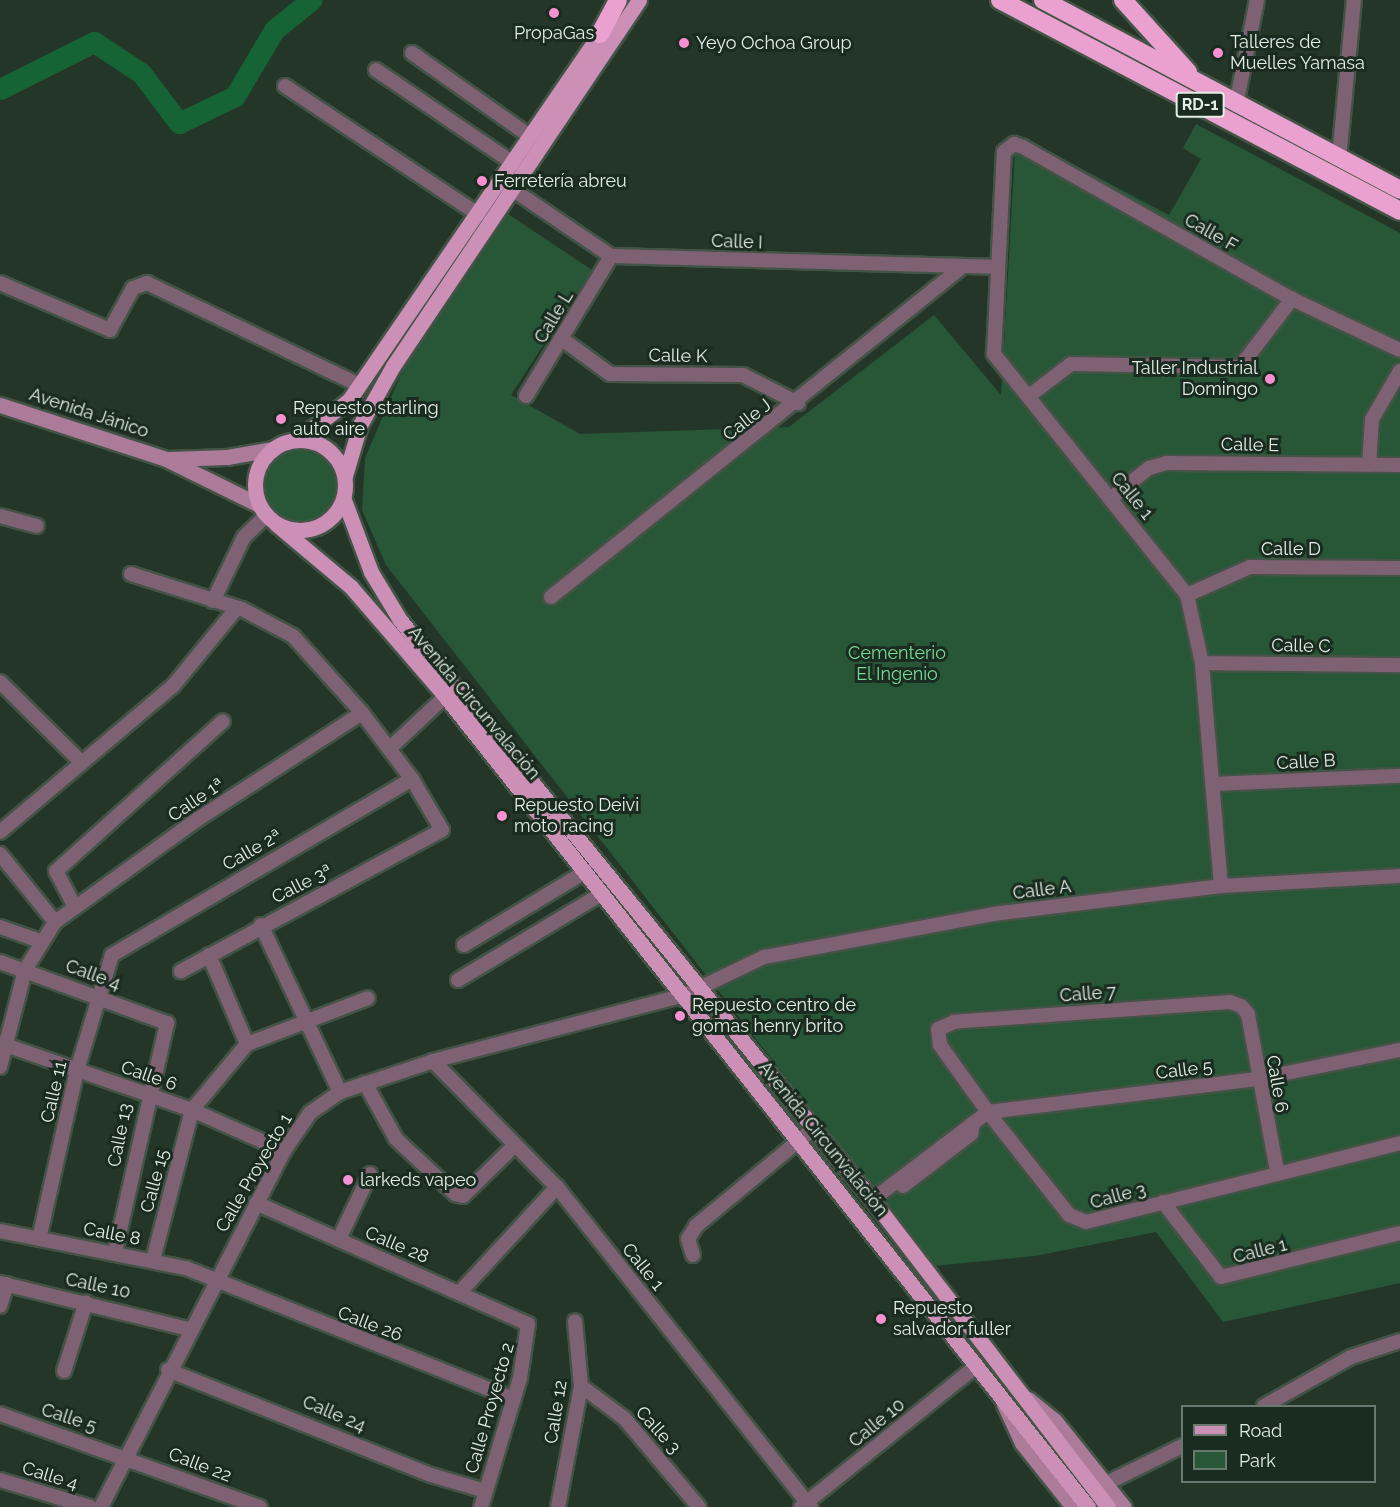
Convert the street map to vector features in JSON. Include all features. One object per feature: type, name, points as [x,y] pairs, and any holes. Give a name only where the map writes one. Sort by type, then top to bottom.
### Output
[{"type":"highway","points":[[600,34],[620,0]]},
{"type":"highway","name":"RD-1","points":[[1000,0],[1400,211]]},
{"type":"highway","name":"RD-1","points":[[1043,0],[1236,105],[1400,190]]},
{"type":"highway","points":[[1123,0],[1199,84]]},
{"type":"main road","points":[[600,34],[513,163],[507,185],[478,214],[341,409],[297,440],[273,449],[258,468],[267,515],[310,530],[331,519],[344,500],[345,476],[369,406],[507,185],[639,0]]},
{"type":"main road","name":"Avenida Jánico","points":[[0,405],[165,459],[267,515]]},
{"type":"main road","points":[[297,440],[323,445],[345,476]]},
{"type":"main road","name":"Avenida Jánico","points":[[165,459],[227,458],[273,449]]},
{"type":"main road","name":"Avenida Circunvalación","points":[[344,500],[371,572],[449,692],[603,892],[813,1129],[875,1203],[1015,1391],[1108,1507]]},
{"type":"main road","name":"Avenida Circunvalación","points":[[267,515],[351,587],[449,692],[691,992],[798,1140],[1004,1404],[1088,1507]]},
{"type":"main road","name":"Avenida Circunvalación","points":[[1015,1391],[1055,1421],[1124,1507]]},
{"type":"main road","name":"Avenida Circunvalación","points":[[1004,1404],[1022,1443],[1073,1507]]},
{"type":"street","points":[[1236,105],[1257,0]]},
{"type":"street","points":[[1339,158],[1354,0]]},
{"type":"street","points":[[412,53],[531,137]]},
{"type":"street","points":[[376,70],[513,163]]},
{"type":"street","points":[[285,86],[478,214]]},
{"type":"street","name":"Calle 1","points":[[1008,147],[1001,159],[994,267],[994,354],[1187,595],[1202,663],[1221,886]]},
{"type":"street","name":"Calle F","points":[[1008,147],[1023,147],[1292,299],[1400,350]]},
{"type":"street","points":[[507,185],[611,256]]},
{"type":"street","name":"Calle I","points":[[611,256],[994,267]]},
{"type":"street","name":"Calle L","points":[[526,396],[611,256]]},
{"type":"street","name":"Calle J","points":[[551,597],[798,403],[962,267]]},
{"type":"street","points":[[0,283],[110,330],[133,288],[147,283],[359,385]]},
{"type":"street","points":[[1029,396],[1071,364],[1240,367],[1292,299]]},
{"type":"street","name":"Calle K","points":[[562,339],[610,374],[743,375],[798,403]]},
{"type":"street","points":[[1369,465],[1372,419],[1400,371]]},
{"type":"street","name":"Calle E","points":[[1110,499],[1149,468],[1167,463],[1400,465]]},
{"type":"street","points":[[213,601],[244,537],[267,515]]},
{"type":"street","points":[[0,516],[37,526]]},
{"type":"street","name":"Calle D","points":[[1187,595],[1250,567],[1400,568]]},
{"type":"street","points":[[131,574],[236,609],[293,636],[362,713],[412,779]]},
{"type":"street","points":[[0,832],[173,686],[236,609]]},
{"type":"street","name":"Calle C","points":[[1202,663],[1400,665]]},
{"type":"street","points":[[0,682],[82,762]]},
{"type":"street","points":[[389,750],[449,692]]},
{"type":"street","name":"Calle 1ª","points":[[0,1067],[3,1044],[25,970],[40,941],[55,922],[74,905],[362,713]]},
{"type":"street","points":[[74,905],[56,871],[223,721]]},
{"type":"street","name":"Calle B","points":[[1214,784],[1400,776]]},
{"type":"street","name":"Calle 3ª","points":[[181,971],[261,925],[441,833],[412,779]]},
{"type":"street","name":"Calle 2ª","points":[[112,955],[412,779]]},
{"type":"street","points":[[0,854],[55,922]]},
{"type":"street","points":[[464,945],[586,871]]},
{"type":"street","name":"Calle A","points":[[691,992],[764,957],[993,914],[1221,886],[1400,876]]},
{"type":"street","points":[[458,980],[603,892]]},
{"type":"street","points":[[261,925],[340,1092]]},
{"type":"street","points":[[0,927],[40,941]]},
{"type":"street","name":"Calle 11","points":[[39,1239],[77,1070],[112,955]]},
{"type":"street","points":[[209,955],[247,1044]]},
{"type":"street","name":"Calle 4","points":[[0,962],[164,1019],[169,1028]]},
{"type":"street","name":"Calle Proyecto 1","points":[[100,1507],[188,1329],[284,1151],[310,1113],[340,1092],[433,1061],[691,992]]},
{"type":"street","points":[[192,1110],[247,1044],[368,998]]},
{"type":"street","name":"Calle 7","points":[[938,1029],[965,1021],[1230,1002],[1241,1006]]},
{"type":"street","name":"Calle 6","points":[[1241,1006],[1248,1014],[1257,1079],[1277,1171]]},
{"type":"street","name":"Calle 13","points":[[115,1251],[147,1095],[169,1028]]},
{"type":"street","name":"Calle 3","points":[[938,1029],[940,1045],[988,1112],[1078,1220],[1100,1223],[1163,1202],[1277,1171],[1400,1143]]},
{"type":"street","name":"Calle 6","points":[[3,1044],[192,1110],[284,1151]]},
{"type":"street","name":"Calle 5","points":[[875,1203],[971,1134],[973,1123],[988,1112],[1257,1079],[1400,1050]]},
{"type":"street","name":"Calle 1","points":[[433,1061],[514,1146],[557,1187],[806,1505]]},
{"type":"street","points":[[365,1083],[396,1139],[455,1194],[463,1196],[514,1146]]},
{"type":"street","name":"Calle 15","points":[[153,1260],[192,1110]]},
{"type":"street","points":[[693,1255],[688,1239],[696,1226],[813,1129]]},
{"type":"street","points":[[339,1239],[369,1174]]},
{"type":"street","points":[[460,1292],[557,1187]]},
{"type":"street","name":"Calle 1","points":[[1163,1202],[1221,1277],[1400,1233]]},
{"type":"street","name":"Calle 28","points":[[256,1203],[523,1319]]},
{"type":"street","name":"Calle 8","points":[[0,1231],[153,1260],[214,1282]]},
{"type":"street","name":"Calle 26","points":[[214,1282],[514,1399]]},
{"type":"street","points":[[0,1306],[3,1284]]},
{"type":"street","name":"Calle 10","points":[[3,1284],[86,1302],[188,1329]]},
{"type":"street","points":[[64,1371],[86,1302]]},
{"type":"street","name":"Calle Proyecto 2","points":[[481,1507],[529,1345],[523,1319]]},
{"type":"street","name":"Calle 12","points":[[558,1507],[581,1386],[575,1321]]},
{"type":"street","points":[[1267,1405],[1351,1356],[1400,1341]]},
{"type":"street","name":"Calle 10","points":[[806,1505],[975,1367]]},
{"type":"street","name":"Calle 24","points":[[168,1370],[431,1475],[485,1491]]},
{"type":"street","name":"Calle 3","points":[[581,1386],[624,1418],[699,1507]]},
{"type":"street","name":"Calle 5","points":[[0,1414],[126,1456]]},
{"type":"street","points":[[1107,1484],[1181,1447]]},
{"type":"street","name":"Calle 22","points":[[126,1456],[260,1507]]},
{"type":"street","name":"Calle 4","points":[[0,1480],[90,1507]]},
{"type":"green space","name":"Cementerio El Ingenio","points":[[1196,124],[1400,233],[1400,1283],[1223,1322],[1156,1232],[1035,1256],[933,1266],[386,565],[362,510],[365,458],[402,372],[508,214],[592,270],[511,395],[580,434],[789,427],[934,315],[1001,395],[1016,134],[1169,215],[1201,159],[1183,148]]},
{"type":"green space","points":[[308,448],[321,454],[332,465],[338,478],[336,501],[321,518],[308,524],[292,524],[279,518],[264,501],[262,478],[268,465],[285,450]]},
{"type":"waterway","points":[[0,89],[94,42],[141,73],[179,123],[235,96],[274,30],[311,0]]},
{"type":"place","name":"PropaGas","points":[[554,13]]},
{"type":"place","name":"Yeyo Ochoa Group","points":[[684,43]]},
{"type":"place","name":"Talleres de Muelles Yamasa","points":[[1218,53]]},
{"type":"place","name":"Ferretería abreu","points":[[482,181]]},
{"type":"place","name":"Taller Industrial Domingo","points":[[1270,379]]},
{"type":"place","name":"Repuesto starling auto aire","points":[[281,419]]},
{"type":"place","name":"Repuesto Deivi moto racing","points":[[502,816]]},
{"type":"place","name":"Repuesto centro de gomas henry brito","points":[[680,1016]]},
{"type":"place","name":"larkeds vapeo","points":[[348,1180]]},
{"type":"place","name":"Repuesto salvador fuller","points":[[881,1319]]}]
